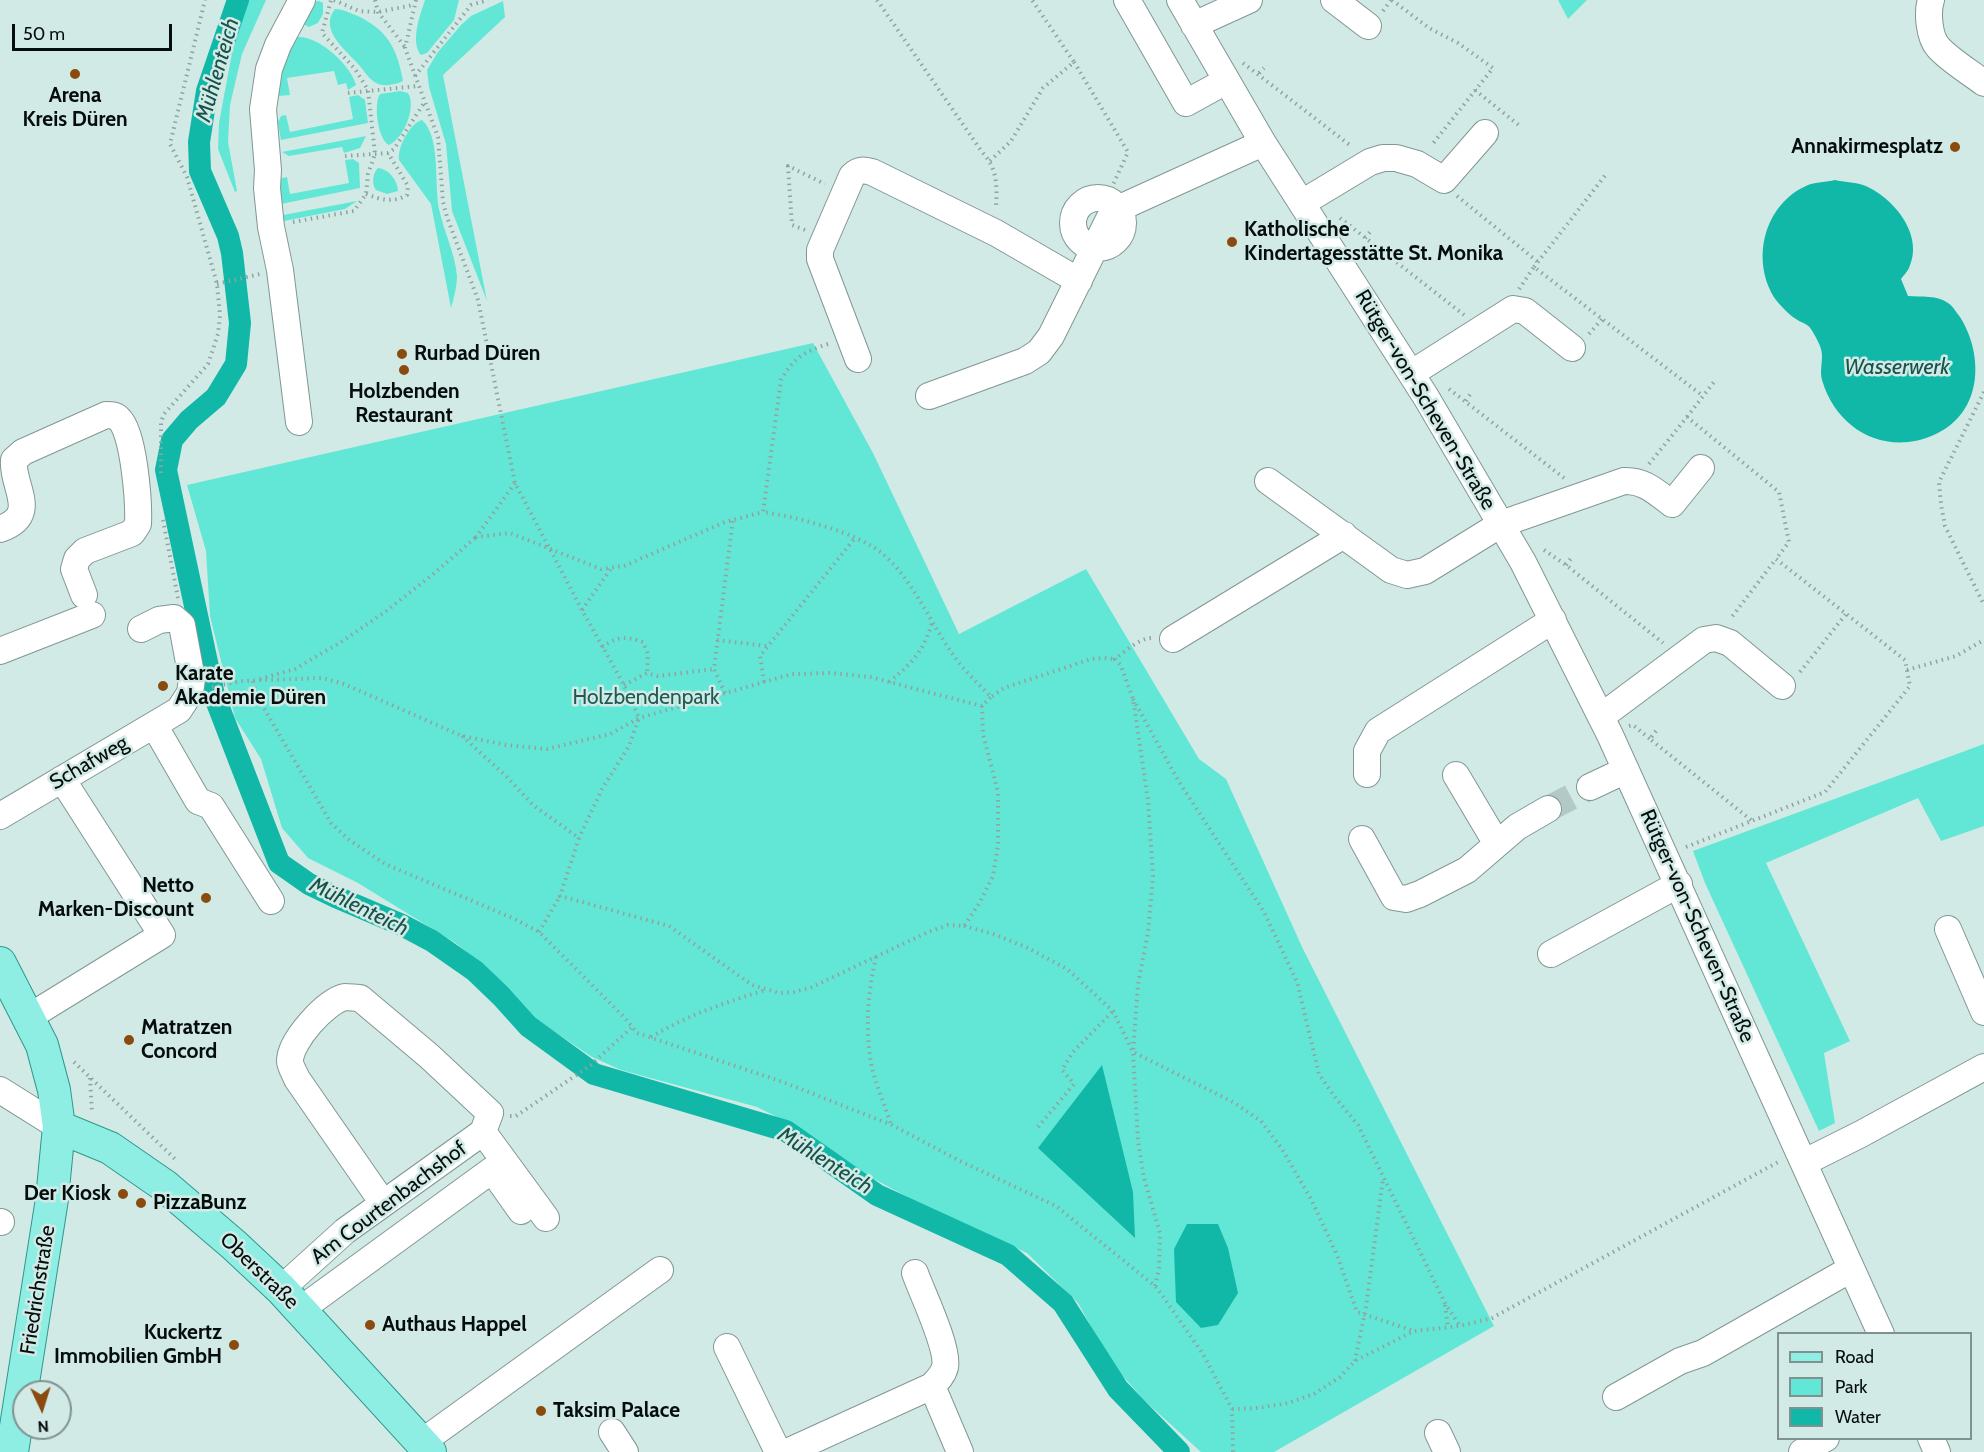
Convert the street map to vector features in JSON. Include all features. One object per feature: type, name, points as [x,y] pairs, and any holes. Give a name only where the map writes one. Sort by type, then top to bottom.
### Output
[{"type":"main road","name":"Friedrichstraße","points":[[0,963],[42,1044],[54,1090],[59,1127],[52,1199],[9,1437]]},
{"type":"main road","name":"Oberstraße","points":[[59,1127],[110,1148],[165,1186],[243,1252],[290,1299],[426,1447]]},
{"type":"street","points":[[299,422],[280,270],[271,227],[263,109],[268,69],[302,0]]},
{"type":"street","points":[[1127,0],[1186,103],[1224,77]]},
{"type":"street","name":"Rütger-von-Scheven-Straße","points":[[1179,0],[1263,143],[1412,373],[1523,562],[1602,716],[1880,1332]]},
{"type":"street","points":[[1194,25],[1249,0]]},
{"type":"street","points":[[1334,0],[1368,26]]},
{"type":"street","points":[[1931,0],[1930,18],[1936,46],[1984,83]]},
{"type":"street","points":[[1302,203],[1370,162],[1383,158],[1396,158],[1418,164],[1444,180],[1485,133]]},
{"type":"street","points":[[1113,203],[1123,216],[1124,226],[1120,236],[1114,243],[1104,247],[1095,248],[1085,245],[1073,229],[1076,210],[1083,202],[1092,198],[1113,203],[1263,143]]},
{"type":"street","points":[[854,347],[822,269],[820,250],[852,176],[857,171],[872,172],[996,233],[1079,281]]},
{"type":"street","points":[[929,396],[1025,361],[1039,352],[1051,336],[1095,248]]},
{"type":"street","points":[[1412,373],[1512,309],[1525,311],[1572,348]]},
{"type":"street","points":[[0,651],[88,605],[74,569],[77,559],[85,551],[132,533],[138,524],[131,447],[120,419],[106,415],[23,452],[14,460],[13,470],[22,494],[23,505],[17,517],[4,528]]},
{"type":"street","points":[[1501,524],[1624,481],[1636,481],[1646,485],[1672,504],[1701,468]]},
{"type":"street","name":"Rütger-von-Scheven-Straße","points":[[1268,481],[1391,570],[1407,575],[1425,571],[1501,524]]},
{"type":"street","points":[[1173,639],[1344,535]]},
{"type":"street","points":[[141,629],[159,620],[174,618],[182,625]]},
{"type":"street","points":[[1366,774],[1367,751],[1378,731],[1553,620]]},
{"type":"street","name":"Schafweg","points":[[0,816],[179,710],[190,693],[192,679],[182,625]]},
{"type":"street","points":[[1602,716],[1704,640],[1716,638],[1730,643],[1782,686]]},
{"type":"street","points":[[154,726],[198,801],[211,806],[271,901]]},
{"type":"street","points":[[1590,787],[1626,770]]},
{"type":"street","points":[[1456,775],[1497,844]]},
{"type":"street","points":[[30,1017],[162,935],[62,779]]},
{"type":"street","points":[[1362,840],[1394,897],[1406,899],[1467,870],[1517,827],[1548,809]]},
{"type":"street","points":[[1551,954],[1679,884]]},
{"type":"street","points":[[1948,929],[1984,1012]]},
{"type":"street","points":[[383,1203],[297,1079],[290,1061],[307,1027],[323,1010],[345,997],[360,998],[429,1056],[486,1122],[546,1218]]},
{"type":"street","points":[[1802,1156],[1861,1134],[1984,1067]]},
{"type":"street","points":[[0,1090],[59,1127]]},
{"type":"street","name":"Am Courtenbachshof","points":[[290,1299],[345,1231],[486,1122]]},
{"type":"street","points":[[290,1299],[492,1170],[521,1210]]},
{"type":"street","points":[[1616,1397],[1680,1362],[1703,1353],[1851,1269]]},
{"type":"street","points":[[426,1447],[660,1270]]},
{"type":"street","points":[[727,1347],[792,1450],[932,1386],[940,1377],[945,1365],[945,1350],[915,1273]]},
{"type":"street","points":[[932,1386],[960,1452]]},
{"type":"street","points":[[1802,1452],[1823,1440]]},
{"type":"path","points":[[160,474],[161,422],[164,414],[208,364],[214,350],[219,315],[217,284],[187,177],[170,144],[205,0]]},
{"type":"path","points":[[271,227],[354,211],[366,194],[368,174],[375,154],[368,90],[355,69],[322,33],[332,0],[359,11],[378,12],[413,5]]},
{"type":"path","points":[[375,0],[378,12],[405,48],[438,137],[443,202],[478,300],[515,483],[624,685],[639,718],[629,746],[602,789],[579,837],[560,896],[539,932]]},
{"type":"path","points":[[405,48],[413,5],[416,0]]},
{"type":"path","points":[[415,76],[470,2],[488,0]]},
{"type":"path","points":[[877,0],[990,161],[997,183],[996,233]]},
{"type":"path","points":[[1032,0],[1074,62],[1128,152],[1113,203]]},
{"type":"path","points":[[1392,0],[1429,28],[1458,43],[1493,68],[1418,164]]},
{"type":"path","points":[[990,161],[1011,141],[1043,88],[1074,62]]},
{"type":"path","points":[[1224,77],[1243,62],[1370,162]]},
{"type":"path","points":[[1259,73],[1264,68]]},
{"type":"path","points":[[348,93],[418,86]]},
{"type":"path","points":[[1475,90],[1521,127]]},
{"type":"path","points":[[345,156],[388,153],[394,149],[424,102]]},
{"type":"path","points":[[366,194],[380,200],[398,201],[406,195],[408,186],[388,153]]},
{"type":"path","points":[[824,240],[792,225],[788,166],[845,193]]},
{"type":"path","points":[[1512,309],[1512,298],[1607,173]]},
{"type":"path","points":[[1444,180],[1449,190],[1538,262]]},
{"type":"path","points":[[1319,230],[1339,218],[1465,316],[1476,333]]},
{"type":"path","points":[[1365,237],[1370,232]]},
{"type":"path","points":[[1534,267],[1703,396]]},
{"type":"path","points":[[217,284],[250,276]]},
{"type":"path","points":[[763,512],[781,380],[789,366],[799,356],[854,347]]},
{"type":"path","points":[[1687,417],[1714,382]]},
{"type":"path","points":[[1426,397],[1446,386],[1564,478],[1571,499]]},
{"type":"path","points":[[1984,392],[1940,482],[1945,526],[1984,605]]},
{"type":"path","points":[[1466,401],[1471,393]]},
{"type":"path","points":[[254,681],[295,669],[386,612],[476,537],[515,483]]},
{"type":"path","points":[[476,537],[510,533],[601,569],[624,566],[734,519],[763,512],[785,515],[855,538],[882,553],[897,568],[955,658],[991,697]]},
{"type":"path","points":[[163,519],[182,625]]},
{"type":"path","points":[[725,693],[714,669],[734,519]]},
{"type":"path","points":[[764,682],[760,656],[855,538]]},
{"type":"path","points":[[1523,562],[1544,550],[1566,565],[1664,644],[1667,667]]},
{"type":"path","points":[[1566,565],[1572,557]]},
{"type":"path","points":[[1665,855],[1825,792],[1910,686],[1905,660],[1776,559],[1716,638]]},
{"type":"path","points":[[582,610],[612,567]]},
{"type":"path","points":[[1782,686],[1788,685],[1846,614]]},
{"type":"path","points":[[889,682],[909,665],[925,644],[932,622]]},
{"type":"path","points":[[602,647],[616,638],[631,638],[643,642],[648,654],[647,673]]},
{"type":"path","points":[[964,926],[993,876],[998,845],[998,792],[983,734],[982,706],[1004,688],[1091,659],[1115,659],[1147,638],[1173,639]]},
{"type":"path","points":[[717,640],[768,646]]},
{"type":"path","points":[[1907,670],[1956,656],[1984,640]]},
{"type":"path","points":[[1115,659],[1121,666],[1133,699],[1179,782],[1264,912],[1297,982],[1319,1074],[1358,1125],[1445,1303],[1460,1326]]},
{"type":"path","points":[[624,685],[647,673],[658,676],[714,669]]},
{"type":"path","points":[[228,683],[322,678],[344,684],[462,736],[506,745],[547,749],[610,734],[639,718],[792,674],[832,673],[870,676],[982,706]]},
{"type":"path","points":[[254,681],[255,690],[262,705],[331,823],[348,839],[385,864],[515,919],[539,932],[625,1018],[637,1033],[783,1082],[892,1125],[958,1160],[1056,1206],[1155,1286],[1162,1295],[1203,1354],[1232,1409],[1233,1452]]},
{"type":"path","points":[[1133,699],[1148,800],[1153,876],[1148,933],[1138,984],[1133,1052],[1138,1141],[1144,1178],[1160,1233],[1159,1269],[1155,1286]]},
{"type":"path","points":[[1656,731],[1650,739],[1751,820]]},
{"type":"path","points":[[462,736],[506,776],[533,805],[579,837]]},
{"type":"path","points":[[560,896],[669,926],[752,985],[779,993],[810,988],[928,932],[948,926],[964,926],[1026,947],[1067,969],[1113,1011],[1133,1052],[1233,1102],[1261,1121],[1282,1149],[1311,1198],[1336,1255],[1357,1312],[1414,1331]]},
{"type":"path","points":[[877,956],[867,1008],[868,1032],[871,1064],[892,1125]]},
{"type":"path","points":[[650,1038],[680,1020],[766,990]]},
{"type":"path","points":[[1038,1127],[1074,1084],[1062,1070],[1073,1052],[1113,1011]]},
{"type":"path","points":[[486,1122],[516,1116],[591,1065],[631,1028]]},
{"type":"path","points":[[47,1060],[72,1061],[175,1159]]},
{"type":"path","points":[[90,1078],[94,1140]]},
{"type":"path","points":[[1232,1409],[1288,1403],[1314,1394],[1340,1377],[1355,1361],[1414,1331],[1460,1326],[1492,1318],[1802,1156]]},
{"type":"path","points":[[1355,1361],[1383,1179]]},
{"type":"path","points":[[1445,1303],[1448,1328]]},
{"type":"green space","points":[[244,0],[266,0],[242,54],[230,105],[228,142],[237,191],[235,192],[218,149],[219,123]]},
{"type":"green space","points":[[425,0],[459,0],[454,20],[427,53],[421,55],[416,36]]},
{"type":"green space","points":[[1558,0],[1587,0],[1568,19]]},
{"type":"green space","points":[[503,1],[505,17],[443,75],[487,301],[452,211],[446,144],[429,87],[427,70],[438,52],[461,25],[471,16]]},
{"type":"green space","points":[[314,2],[323,3],[323,14],[318,23],[309,27],[301,23]]},
{"type":"green space","points":[[335,9],[358,16],[384,34],[398,59],[403,81],[382,85],[369,77],[336,40],[332,32],[331,17]]},
{"type":"green space","points":[[298,37],[315,41],[333,53],[348,69],[356,85],[348,90],[346,83],[338,85],[334,71],[287,78],[290,95],[278,96],[277,86],[288,47]]},
{"type":"green space","points":[[400,91],[408,93],[410,114],[404,130],[389,145],[385,142],[379,129],[378,99],[380,94]]},
{"type":"green space","points":[[358,95],[365,100],[368,123],[281,140],[278,122],[281,116],[286,115],[290,132],[353,119],[349,97]]},
{"type":"green space","points":[[422,120],[432,138],[439,209],[456,267],[457,276],[451,308],[431,204],[399,160],[400,149],[405,137],[417,122]]},
{"type":"green space","points":[[366,136],[360,148],[344,153],[342,147],[289,156],[282,152]]},
{"type":"green space","points":[[353,159],[359,163],[360,188],[276,205],[278,179],[287,177],[290,194],[349,183],[345,160]]},
{"type":"green space","points":[[378,168],[392,176],[398,191],[387,194],[376,190],[373,178]]},
{"type":"green space","points":[[357,201],[345,209],[284,221],[278,216]]},
{"type":"green space","name":"Holzbendenpark","points":[[813,343],[873,453],[959,634],[1086,569],[1199,759],[1226,779],[1303,949],[1494,1326],[1274,1452],[1201,1452],[1145,1401],[1112,1364],[1078,1303],[1027,1253],[911,1199],[841,1161],[791,1124],[757,1107],[621,1070],[592,1057],[524,1011],[507,995],[492,973],[457,944],[358,883],[308,858],[282,828],[261,759],[235,718],[210,616],[206,551],[187,485]]},
{"type":"green space","points":[[1984,744],[1984,826],[1941,841],[1918,798],[1766,863],[1850,1041],[1824,1053],[1835,1123],[1819,1131],[1705,883],[1693,851]]},
{"type":"water","name":"Wasserwerk","points":[[1835,180],[1863,185],[1874,190],[1895,207],[1903,218],[1913,242],[1913,255],[1909,268],[1901,279],[1908,296],[1944,300],[1960,317],[1968,332],[1975,365],[1975,382],[1971,397],[1963,412],[1952,424],[1936,434],[1918,440],[1900,442],[1866,435],[1852,426],[1829,398],[1821,376],[1821,349],[1814,333],[1808,325],[1793,317],[1783,308],[1768,285],[1763,252],[1765,235],[1771,220],[1780,206],[1793,194],[1814,183]]},
{"type":"water","points":[[1102,1065],[1133,1192],[1135,1238],[1038,1148]]},
{"type":"water","points":[[1187,1224],[1218,1224],[1228,1248],[1238,1293],[1218,1325],[1201,1328],[1176,1302],[1174,1249]]},
{"type":"waterway","name":"Mühlenteich","points":[[238,0],[207,91],[199,142],[200,171],[228,236],[232,253],[240,323],[236,364],[216,397],[189,420],[172,440],[166,470],[214,695],[279,863],[309,884],[402,925],[432,941],[475,971],[528,1026],[594,1074],[786,1131],[877,1195],[1008,1255],[1063,1303],[1118,1389],[1179,1452]]},
{"type":"tunnel","points":[[1548,809],[1590,787]]},
{"type":"place","name":"Arena Kreis Düren","points":[[75,74]]},
{"type":"place","name":"Annakirmesplatz","points":[[1955,147]]},
{"type":"place","name":"Katholische Kindertagesstätte St. Monika","points":[[1232,242]]},
{"type":"place","name":"Rurbad Düren","points":[[402,354]]},
{"type":"place","name":"Holzbenden Restaurant","points":[[404,370]]},
{"type":"place","name":"Karate Akademie Düren","points":[[163,686]]},
{"type":"place","name":"Netto Marken-Discount","points":[[206,898]]},
{"type":"place","name":"Matratzen Concord","points":[[129,1040]]},
{"type":"place","name":"Der Kiosk","points":[[123,1194]]},
{"type":"place","name":"PizzaBunz","points":[[141,1203]]},
{"type":"place","name":"Authaus Happel","points":[[370,1325]]},
{"type":"place","name":"Kuckertz Immobilien GmbH","points":[[234,1345]]},
{"type":"place","name":"Taksim Palace","points":[[541,1411]]}]
